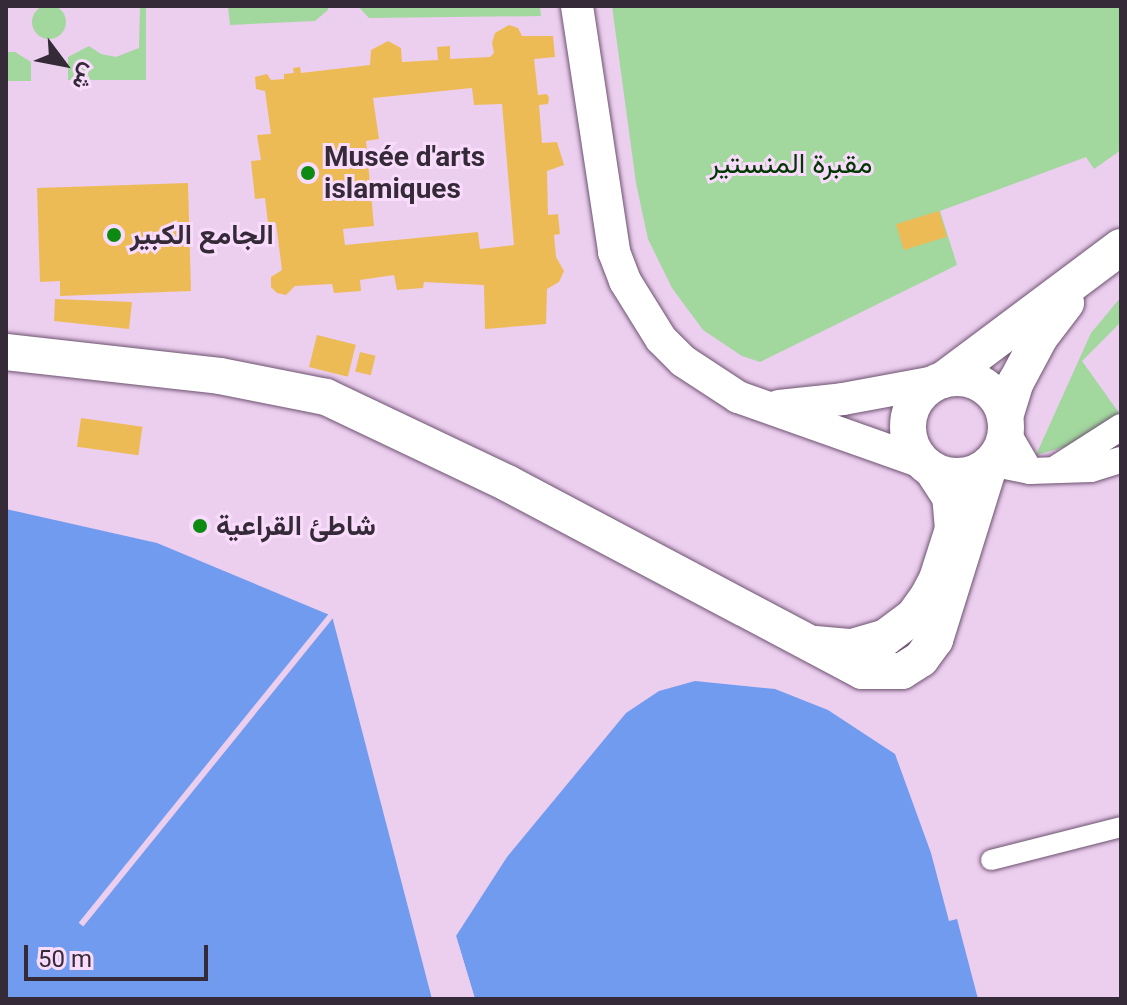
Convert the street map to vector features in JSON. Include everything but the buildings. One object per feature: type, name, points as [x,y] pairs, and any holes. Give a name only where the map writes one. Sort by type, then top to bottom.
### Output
[{"type":"main road","points":[[808,643],[852,647],[886,637],[913,617],[937,579],[953,529],[950,497],[914,450],[909,418],[925,389],[942,380],[1121,247]]},
{"type":"main road","points":[[6,352],[89,358],[220,376],[326,397],[507,483],[862,671],[891,673],[902,671],[921,659],[935,640],[945,616],[990,463],[1003,444],[1016,382],[1040,337],[1091,271]]},
{"type":"main road","points":[[942,380],[964,378],[979,382],[991,391],[1006,424]]},
{"type":"main road","points":[[928,466],[955,476],[968,475],[990,463]]},
{"type":"street","points":[[577,6],[607,217],[625,281],[661,339],[683,361],[738,397],[928,466]]},
{"type":"street","points":[[768,408],[843,399],[942,380]]},
{"type":"street","points":[[1006,424],[1040,472]]},
{"type":"street","points":[[1040,472],[1121,427]]},
{"type":"street","points":[[990,463],[1040,472],[1091,469],[1121,460]]},
{"type":"street","points":[[991,860],[1121,827]]},
{"type":"green space","points":[[49,5],[61,10],[66,22],[61,34],[49,39],[37,34],[32,22],[37,10]]},
{"type":"green space","points":[[140,6],[146,6],[146,80],[68,80],[68,57],[89,46],[101,54],[116,57],[139,48]]},
{"type":"green space","points":[[228,6],[328,6],[328,10],[315,21],[230,25]]},
{"type":"green space","points":[[358,6],[540,6],[541,16],[369,18]]},
{"type":"green space","name":"مقبرة المنستير","points":[[612,6],[1121,6],[1121,150],[1094,169],[1086,157],[940,211],[957,265],[760,362],[742,356],[703,330],[672,288],[648,239],[636,183]]},
{"type":"green space","points":[[6,52],[15,52],[31,62],[31,81],[6,81]]},
{"type":"green space","points":[[1121,297],[1121,322],[1082,361],[1119,413],[1072,445],[1036,455],[1091,333]]},
{"type":"water","points":[[6,509],[157,543],[332,616],[432,999],[6,999]]},
{"type":"water","points":[[695,681],[775,689],[828,710],[895,754],[931,853],[949,921],[957,919],[978,999],[475,999],[456,936],[507,857],[626,713],[659,691]]},
{"type":"pier","points":[[331,611],[336,615],[83,926],[79,923]]},
{"type":"pier","points":[[455,932],[475,999],[470,999],[453,937]]},
{"type":"place","name":"Musée d'arts islamiques","points":[[308,173]]},
{"type":"place","name":"الجامع الكبير","points":[[114,235]]},
{"type":"place","name":"شاطئ القراعية","points":[[200,526]]}]
